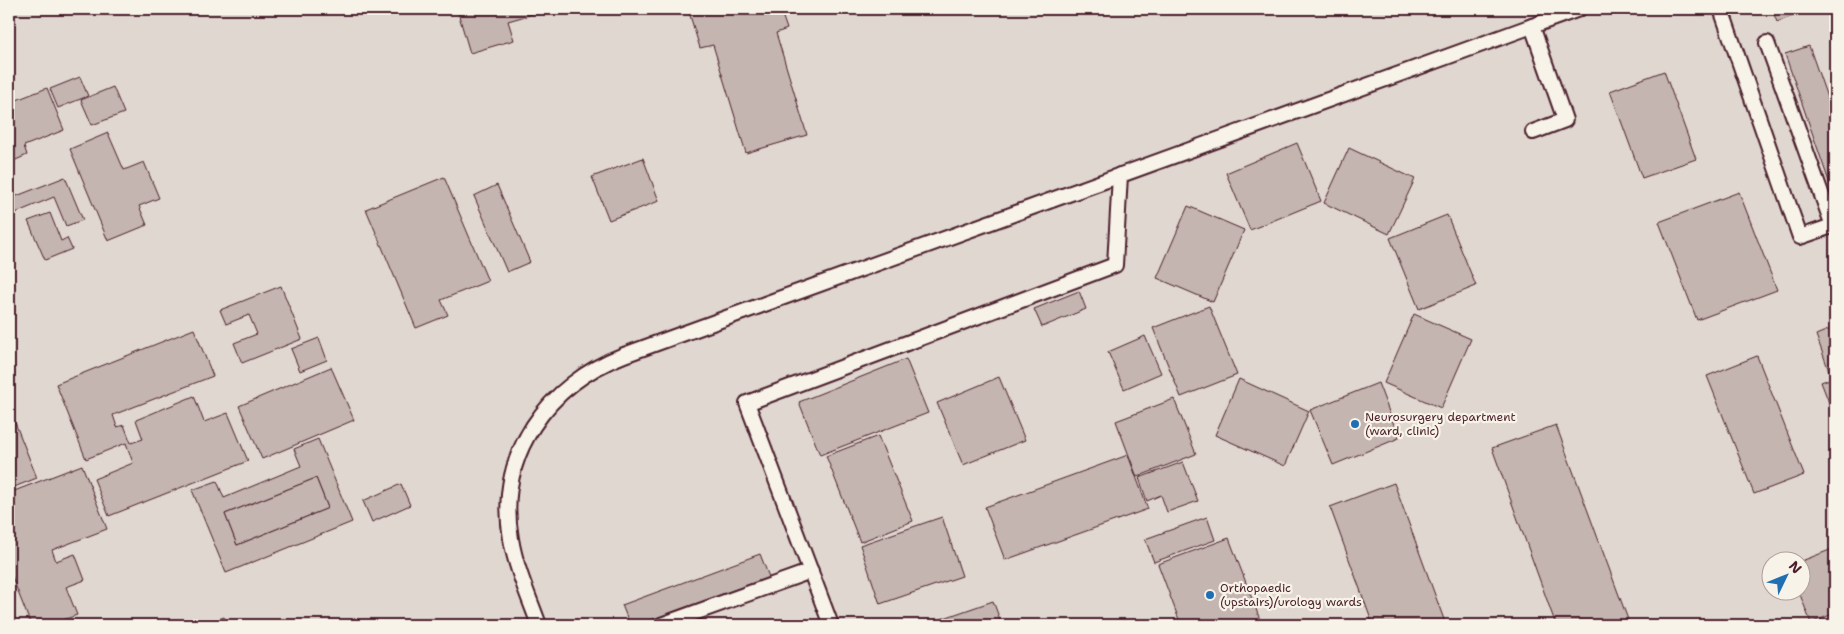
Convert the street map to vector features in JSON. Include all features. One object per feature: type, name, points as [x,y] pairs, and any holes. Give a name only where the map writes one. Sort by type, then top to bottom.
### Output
[{"type":"lane","points":[[539,625],[515,560],[508,514],[510,490],[518,460],[534,424],[548,406],[577,380],[603,363],[1579,9]]},
{"type":"lane","points":[[1721,9],[1800,237],[1834,225],[1767,43]]},
{"type":"lane","points":[[1532,26],[1565,120],[1534,132]]},
{"type":"lane","points":[[831,625],[747,403],[1115,265],[1120,175]]},
{"type":"lane","points":[[662,625],[811,571]]},
{"type":"shaded area","points":[[9,9],[1835,9],[1835,625],[9,625]]},
{"type":"building","points":[[457,9],[550,9],[508,21],[514,40],[470,53]]},
{"type":"building","points":[[688,9],[780,9],[787,29],[776,33],[807,135],[746,153],[713,45],[700,48]]},
{"type":"building","points":[[1772,9],[1812,9],[1777,22]]},
{"type":"building","points":[[1809,46],[1835,120],[1835,199],[1785,54]]},
{"type":"building","points":[[1664,71],[1696,159],[1642,178],[1610,91]]},
{"type":"building","points":[[80,77],[88,96],[58,108],[50,89]]},
{"type":"building","points":[[113,87],[124,113],[92,125],[81,100]]},
{"type":"building","points":[[47,88],[64,130],[24,146],[27,155],[9,163],[9,103]]},
{"type":"building","points":[[108,133],[124,170],[144,162],[159,198],[139,206],[147,225],[108,241],[70,149]]},
{"type":"building","points":[[1297,143],[1321,201],[1250,230],[1226,173]]},
{"type":"building","points":[[1349,148],[1415,179],[1389,234],[1324,203]]},
{"type":"building","points":[[643,158],[659,201],[609,220],[592,177]]},
{"type":"building","points":[[65,177],[83,220],[66,226],[54,197],[13,214],[9,199]]},
{"type":"building","points":[[444,177],[488,281],[441,300],[448,315],[416,328],[366,209]]},
{"type":"building","points":[[497,185],[530,262],[507,272],[474,196]]},
{"type":"building","points":[[1739,192],[1777,290],[1697,320],[1659,222]]},
{"type":"building","points":[[1188,206],[1244,230],[1213,302],[1157,278]]},
{"type":"building","points":[[50,213],[61,241],[67,238],[72,249],[45,260],[28,221]]},
{"type":"building","points":[[1447,215],[1476,286],[1419,309],[1390,238]]},
{"type":"building","points":[[281,286],[302,339],[242,363],[234,343],[257,334],[249,315],[226,324],[220,310]]},
{"type":"building","points":[[1079,291],[1086,309],[1042,327],[1034,309]]},
{"type":"building","points":[[1209,306],[1237,375],[1181,397],[1153,328]]},
{"type":"building","points":[[1414,314],[1471,339],[1441,408],[1384,383]]},
{"type":"building","points":[[1835,327],[1835,369],[1829,371],[1816,335]]},
{"type":"building","points":[[194,329],[213,376],[113,415],[117,427],[124,425],[131,443],[143,439],[136,420],[194,396],[204,422],[228,413],[248,461],[109,516],[94,479],[133,463],[126,443],[86,459],[56,384]]},
{"type":"building","points":[[1145,336],[1161,373],[1124,389],[1108,352]]},
{"type":"building","points":[[319,338],[327,360],[300,371],[291,349]]},
{"type":"building","points":[[1757,356],[1804,475],[1754,494],[1707,376]]},
{"type":"building","points":[[906,359],[928,413],[820,455],[799,402]]},
{"type":"building","points":[[331,367],[354,420],[262,459],[239,406]]},
{"type":"building","points":[[999,377],[1025,440],[963,465],[937,403]]},
{"type":"building","points":[[1835,377],[1835,418],[1821,382]]},
{"type":"building","points":[[1239,379],[1309,411],[1285,466],[1215,435]]},
{"type":"building","name":"Neurosurgery department (ward, clinic)","points":[[1378,383],[1399,438],[1333,465],[1310,410]]},
{"type":"building","points":[[1174,399],[1196,454],[1137,477],[1116,421]]},
{"type":"building","points":[[14,420],[37,478],[9,489],[9,422]]},
{"type":"building","points":[[1556,425],[1630,625],[1556,625],[1492,448]]},
{"type":"building","points":[[878,436],[913,521],[860,542],[826,456]]},
{"type":"building","points":[[318,439],[352,522],[226,573],[192,490],[217,481],[224,498],[301,466],[294,449]],"holes":[[[316,478],[328,508],[237,545],[225,514]]]},
{"type":"building","points":[[1128,455],[1148,509],[1005,560],[985,507]]},
{"type":"building","points":[[1183,462],[1198,501],[1167,512],[1161,495],[1147,501],[1139,478]]},
{"type":"building","points":[[82,465],[107,529],[52,550],[56,561],[75,554],[85,580],[66,587],[77,615],[49,625],[31,625],[9,569],[9,493]]},
{"type":"building","points":[[316,478],[328,508],[237,545],[225,514]]},
{"type":"building","points":[[1394,483],[1446,625],[1373,625],[1330,507]]},
{"type":"building","points":[[401,484],[410,505],[372,522],[363,501]]},
{"type":"building","points":[[942,517],[962,576],[880,604],[860,545]]},
{"type":"building","points":[[1207,517],[1215,540],[1154,562],[1145,539]]},
{"type":"building","name":"Orthopaedic (upstairs)/urology wards","points":[[1229,538],[1262,625],[1181,625],[1158,564]]},
{"type":"building","points":[[1835,548],[1835,613],[1811,623],[1803,602],[1812,602],[1812,557]]},
{"type":"building","points":[[760,554],[769,577],[637,625],[630,625],[622,605]]},
{"type":"building","points":[[993,601],[1002,625],[924,625]]},
{"type":"building","points":[[224,617],[228,625],[204,625]]},
{"type":"place","name":"Neurosurgery department (ward, clinic)","points":[[1355,424]]},
{"type":"place","name":"Orthopaedic (upstairs)/urology wards","points":[[1210,595]]}]
